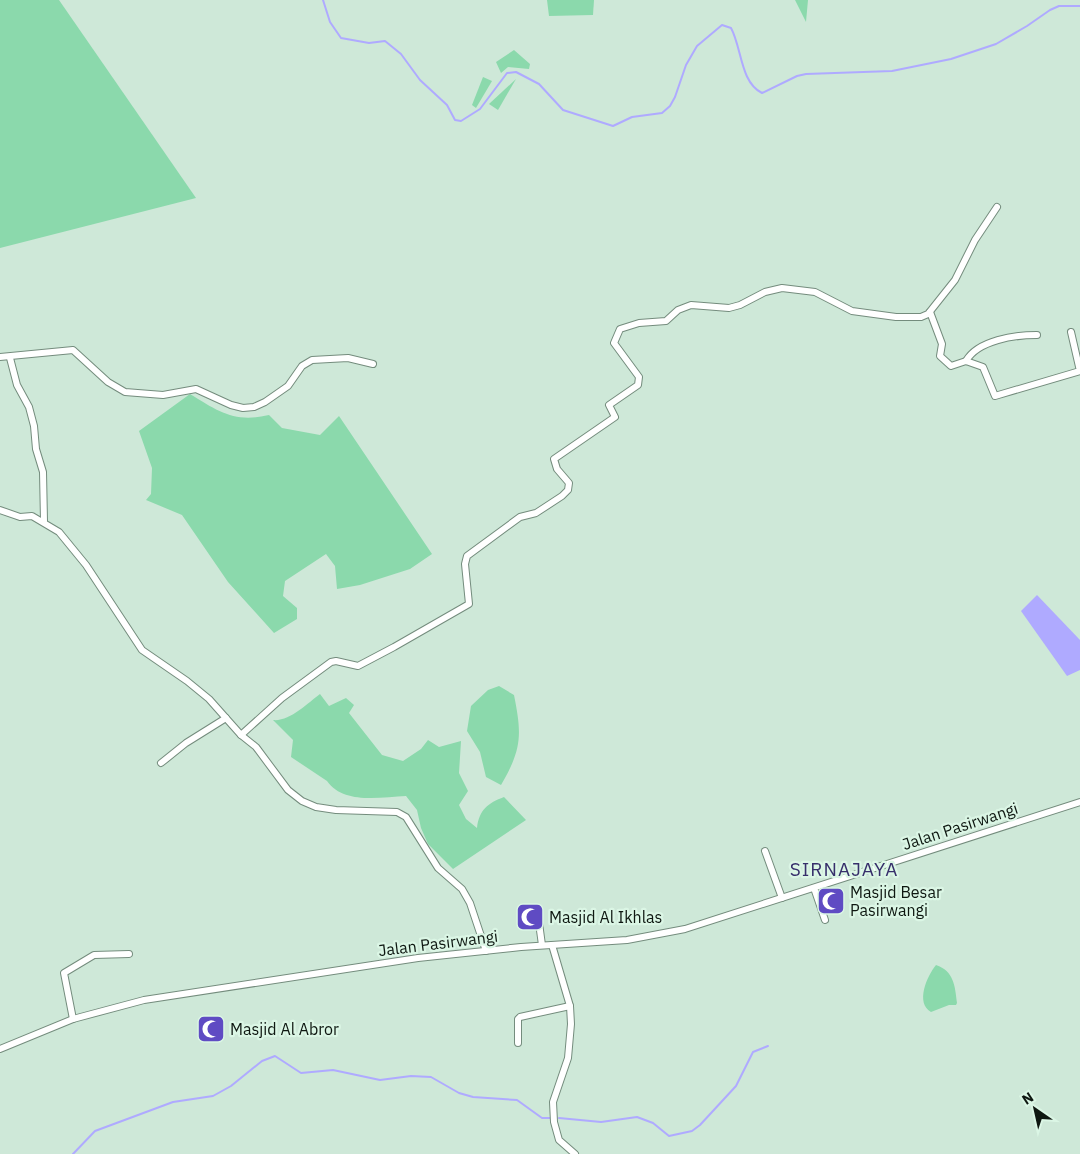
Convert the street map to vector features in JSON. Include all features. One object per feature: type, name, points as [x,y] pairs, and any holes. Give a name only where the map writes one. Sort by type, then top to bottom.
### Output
[{"type":"street","points":[[241,735],[282,698],[331,662],[336,661],[358,666],[469,604],[464,564],[467,556],[520,516],[536,513],[568,490],[569,484],[557,469],[554,459],[614,417],[609,406],[638,385],[639,377],[614,342],[620,329],[639,323],[666,321],[678,310],[691,305],[729,308],[740,305],[765,292],[782,288],[815,292],[852,311],[921,317],[930,312],[955,280],[975,240],[997,207]]},
{"type":"street","points":[[930,312],[942,344],[940,356],[951,366],[966,361],[983,367],[995,396],[1080,372],[1071,332]]},
{"type":"street","points":[[966,361],[971,353],[994,342],[1022,335],[1037,335]]},
{"type":"street","points":[[0,357],[10,358],[73,350],[108,382],[124,392],[163,395],[196,389],[231,405],[244,408],[254,407],[265,402],[290,383],[302,366],[312,360],[348,358],[373,364]]},
{"type":"street","points":[[10,358],[17,385],[29,407],[34,426],[36,448],[43,472],[44,521]]},
{"type":"street","points":[[0,510],[20,517],[32,516],[44,521],[59,532],[86,565],[142,650],[187,681],[208,699],[241,735],[256,747],[288,790],[302,801],[322,808],[397,812],[406,817],[438,868],[462,889],[470,903],[486,951]]},
{"type":"street","points":[[161,763],[191,739],[226,718]]},
{"type":"street","name":"Jalan Pasirwangi","points":[[0,1049],[73,1019],[144,1000],[284,977],[418,958],[627,940],[685,929],[1080,802]]},
{"type":"street","points":[[765,851],[782,898]]},
{"type":"street","points":[[814,888],[825,920]]},
{"type":"street","points":[[539,923],[542,946]]},
{"type":"street","points":[[552,945],[570,1006],[568,1058],[553,1102],[559,1140],[575,1154]]},
{"type":"street","points":[[73,1019],[64,973],[94,955],[129,954]]},
{"type":"street","points":[[518,1043],[518,1019],[520,1017],[570,1006]]},
{"type":"green space","points":[[0,0],[59,0],[196,198],[0,248]]},
{"type":"green space","points":[[547,0],[594,0],[593,15],[549,16]]},
{"type":"green space","points":[[795,0],[808,0],[806,22]]},
{"type":"green space","points":[[514,50],[530,64],[529,69],[508,67],[501,73],[496,62]]},
{"type":"green space","points":[[483,77],[492,81],[476,108],[472,105]]},
{"type":"green space","points":[[516,79],[498,110],[489,104]]},
{"type":"green space","points":[[190,394],[219,411],[237,417],[246,418],[269,415],[282,428],[320,435],[339,416],[432,554],[410,569],[360,585],[337,589],[335,566],[326,554],[285,581],[283,596],[297,608],[297,619],[274,633],[228,582],[182,515],[146,500],[151,494],[152,468],[139,431]]},
{"type":"green space","points":[[499,686],[514,695],[519,732],[513,761],[501,785],[486,777],[480,752],[467,731],[471,706],[488,690]]},
{"type":"green space","points":[[320,694],[329,706],[346,698],[354,705],[349,713],[382,755],[403,761],[421,749],[428,740],[439,747],[461,741],[459,773],[468,791],[459,805],[466,819],[477,828],[480,816],[485,808],[504,797],[526,820],[453,869],[428,844],[421,828],[417,810],[406,796],[364,798],[343,794],[291,757],[293,740],[273,720],[279,720],[292,715]]},
{"type":"green space","points":[[936,965],[947,971],[953,980],[957,1003],[956,1005],[949,1005],[931,1012],[926,1008],[923,996],[926,982]]},
{"type":"shaded area","points":[[1037,595],[1080,640],[1080,670],[1067,676],[1021,611]]},
{"type":"waterway","points":[[323,0],[330,22],[341,38],[369,43],[385,41],[401,54],[420,80],[447,105],[455,120],[461,121],[480,109],[507,73],[516,72],[539,84],[563,110],[613,126],[632,117],[662,113],[670,106],[686,65],[697,46],[722,25],[731,28],[745,73],[749,81],[762,93],[797,76],[806,74],[892,71],[951,59],[996,44],[1059,6],[1080,6]]},
{"type":"waterway","points":[[559,1118],[601,1122],[637,1117],[653,1123],[669,1136],[692,1131],[700,1125],[736,1086],[753,1052],[768,1046]]},
{"type":"waterway","points":[[73,1154],[95,1131],[173,1102],[213,1096],[231,1086],[262,1061],[275,1056],[301,1073],[333,1070],[380,1080],[411,1076],[431,1077],[459,1093],[473,1097],[517,1100],[542,1118],[550,1118]]},
{"type":"place","name":"Masjid Besar Pasirwangi","points":[[831,901]]},
{"type":"place","name":"Masjid Al Ikhlas","points":[[530,917]]},
{"type":"place","name":"Masjid Al Abror","points":[[211,1029]]},
{"type":"district","name":"SIRNAJAYA","points":[[844,869]]}]
